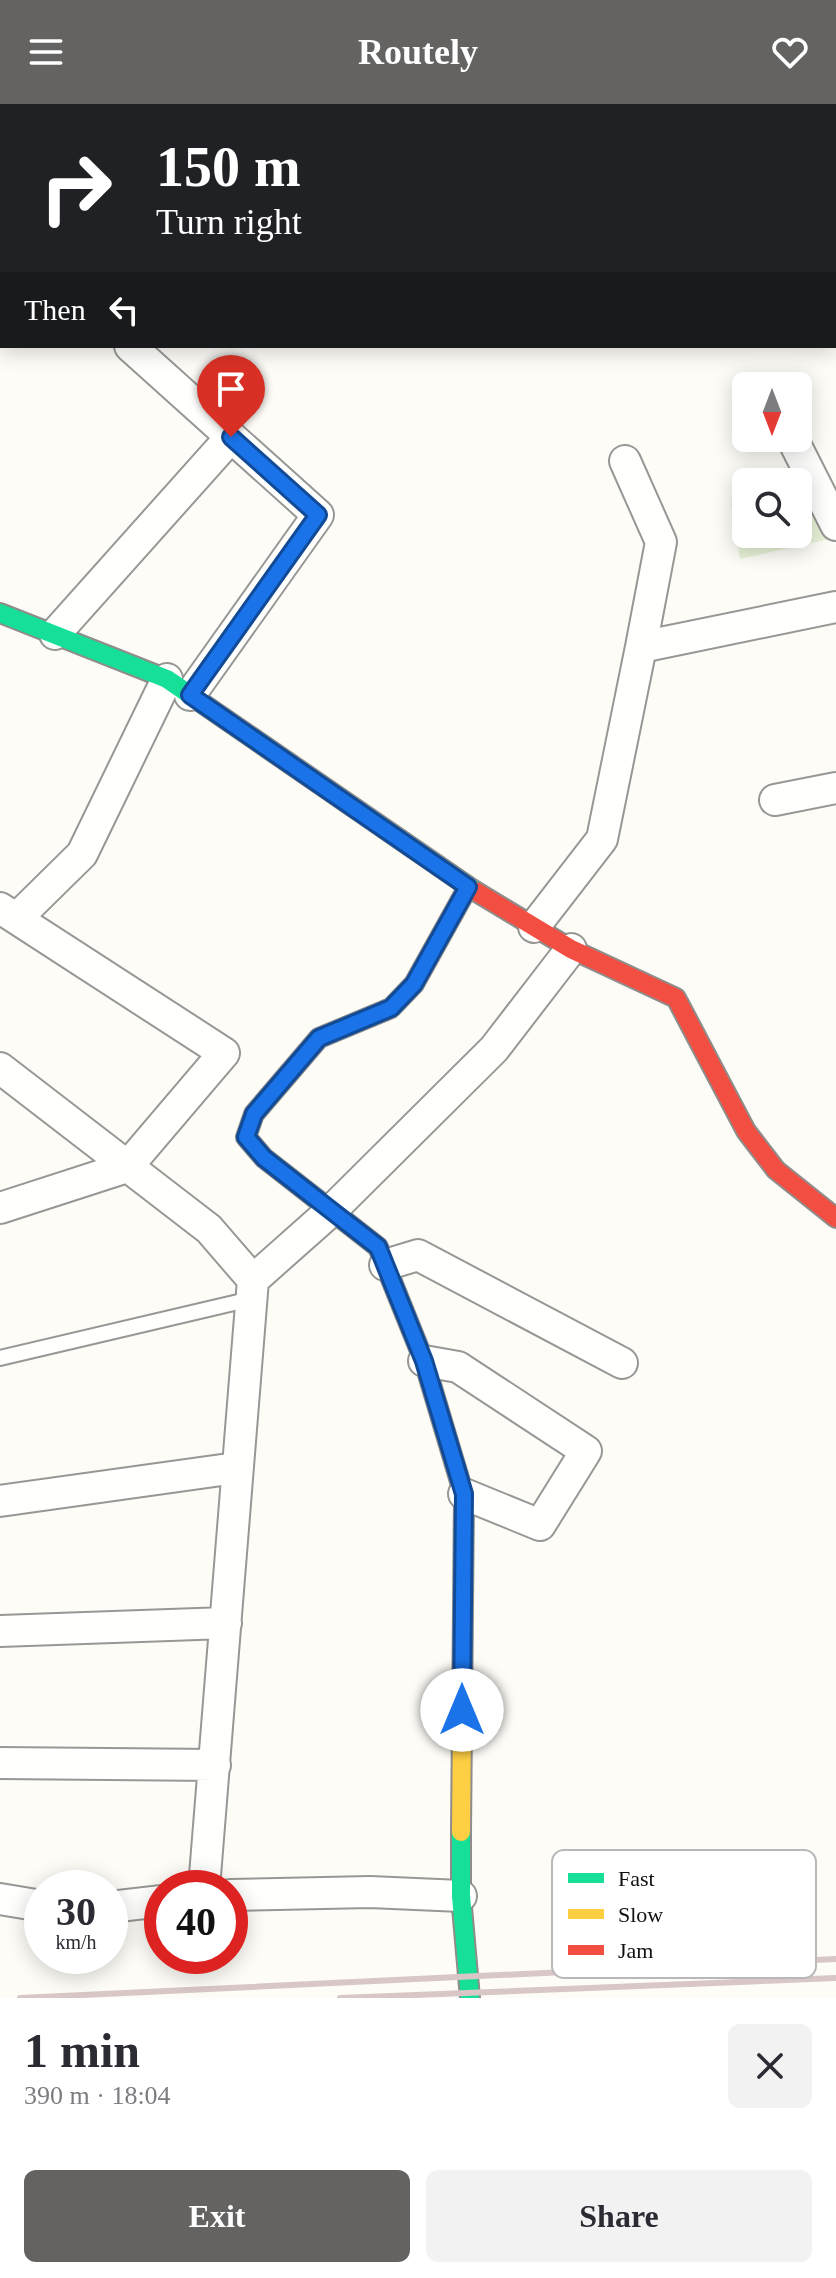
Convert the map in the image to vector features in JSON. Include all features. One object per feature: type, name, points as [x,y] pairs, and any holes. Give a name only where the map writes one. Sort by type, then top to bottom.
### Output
[{"type":"street","points":[[0,1208],[127,1167],[224,1053],[9,913],[82,854],[178,687],[318,515],[132,348]]},
{"type":"street","points":[[55,634],[231,437]]},
{"type":"street","points":[[799,452],[836,525]]},
{"type":"street","points":[[534,927],[602,839],[641,647],[661,542],[625,461]]},
{"type":"street","points":[[641,647],[836,607]]},
{"type":"street","points":[[0,613],[178,687],[468,887],[571,949],[676,998],[746,1131],[776,1170],[836,1218]]},
{"type":"street","points":[[775,800],[836,788]]},
{"type":"street","points":[[468,887],[414,984],[391,1008],[319,1038],[254,1114],[246,1137],[264,1158],[378,1247],[424,1361],[464,1494],[461,1896],[470,1998]]},
{"type":"street","points":[[206,1870],[236,1468],[253,1290],[494,1049],[571,949]]},
{"type":"street","points":[[0,1068],[209,1229],[253,1290]]},
{"type":"street","points":[[385,1265],[418,1255],[622,1363]]},
{"type":"street","points":[[424,1361],[458,1367],[586,1451],[540,1525],[464,1494]]},
{"type":"street","points":[[0,1501],[236,1468]]},
{"type":"street","points":[[0,1631],[226,1623]]},
{"type":"street","points":[[0,1763],[215,1765]]},
{"type":"street","points":[[248,1895],[370,1892],[461,1896]]},
{"type":"street","points":[[0,1899],[24,1903]]},
{"type":"lane","points":[[0,1358],[253,1290]]},
{"type":"green space","points":[[812,502],[834,538],[812,543]]},
{"type":"green space","points":[[738,548],[789,548],[740,559]]},
{"type":"railway","points":[[816,1960],[836,1959]]},
{"type":"railway","points":[[20,1998],[552,1973]]},
{"type":"railway","points":[[340,1998],[836,1978]]},
{"type":"traffic: fast","points":[[0,613],[167,679],[475,891]]},
{"type":"traffic: fast","points":[[464,1495],[424,1361],[378,1247],[264,1158],[246,1137],[254,1114],[319,1038],[391,1008],[414,984],[468,887]]},
{"type":"traffic: fast","points":[[461,1832],[461,1896],[470,1998]]},
{"type":"traffic: slow","points":[[461,1832],[464,1495]]},
{"type":"traffic: jam","points":[[475,891],[571,949],[676,998],[746,1131],[776,1170],[836,1218]]},
{"type":"route","points":[[231,437],[318,515],[190,695],[468,887],[414,984],[391,1008],[319,1038],[254,1114],[246,1137],[264,1158],[378,1247],[424,1361],[464,1494],[462,1710]]}]
